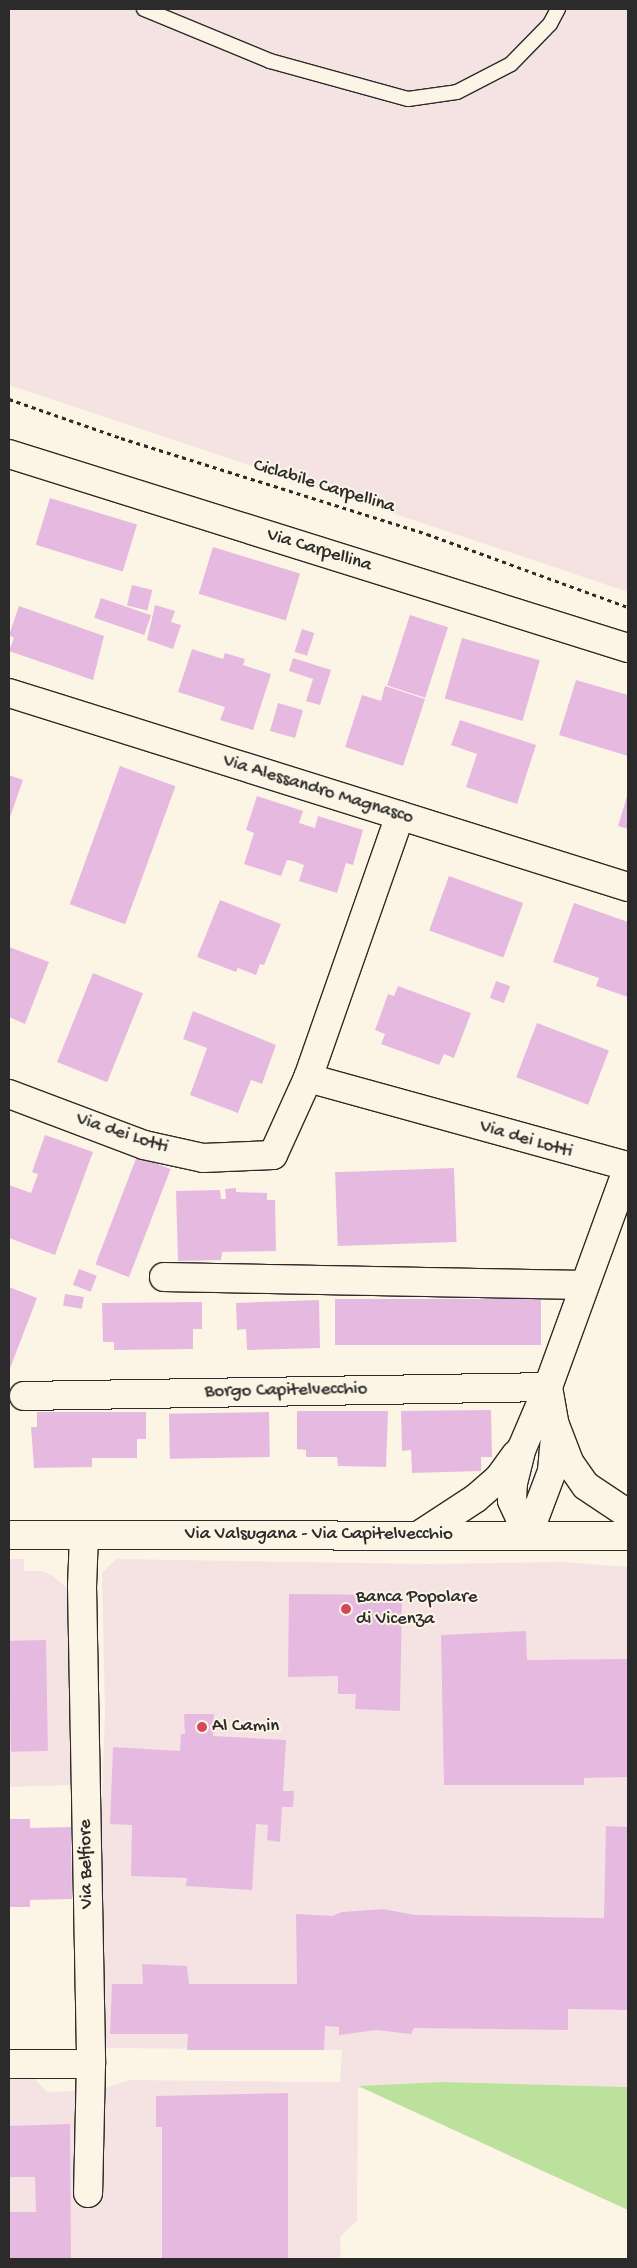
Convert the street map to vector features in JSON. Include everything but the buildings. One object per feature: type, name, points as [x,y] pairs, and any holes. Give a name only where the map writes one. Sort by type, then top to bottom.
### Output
[{"type":"street","name":"Via Carpellina","points":[[9,454],[628,648]]},
{"type":"street","name":"Via Alessandro Magnasco","points":[[9,693],[628,887]]},
{"type":"street","name":"Via dei Lotti","points":[[9,1094],[144,1145],[203,1158],[273,1155],[308,1078],[400,816]]},
{"type":"street","name":"Via dei Lotti","points":[[308,1078],[628,1167],[583,1285],[548,1387],[555,1425],[569,1462],[586,1486],[628,1514]]},
{"type":"street","points":[[164,1277],[583,1285]]},
{"type":"street","points":[[528,1535],[512,1500],[512,1483],[522,1448],[548,1387]]},
{"type":"street","name":"Borgo Capitelvecchio","points":[[24,1396],[548,1387]]},
{"type":"street","name":"Via dei Lotti","points":[[528,1535],[552,1471],[555,1425]]},
{"type":"street","points":[[418,1536],[476,1498],[499,1478],[522,1448]]},
{"type":"street","name":"Via Valsugana - Via Capitelvecchio","points":[[9,1535],[628,1536]]},
{"type":"street","name":"Via Belfiore","points":[[84,1535],[82,1586],[91,2064],[88,2193]]},
{"type":"street","points":[[9,2064],[91,2064]]},
{"type":"lane","points":[[144,9],[270,61],[408,99],[457,92],[511,64],[550,24],[558,9]]},
{"type":"path","name":"Ciclabile Carpellina","points":[[9,399],[121,438],[427,534],[628,607]]},
{"type":"shaded area","points":[[9,9],[628,9],[628,592],[9,385]]},
{"type":"shaded area","points":[[9,1559],[24,1559],[24,1571],[43,1571],[53,1576],[67,1588],[75,1605],[71,1616],[71,1785],[9,1787]]},
{"type":"shaded area","points":[[116,1559],[429,1564],[564,1562],[628,1567],[628,2087],[442,2082],[358,2086],[357,2221],[340,2237],[341,2259],[9,2259],[9,2078],[34,2078],[47,2092],[100,2090],[129,2080],[340,2082],[342,2050],[101,2048],[97,1927],[105,1713],[102,1573]]},
{"type":"green space","points":[[442,2082],[628,2087],[628,2210],[358,2086]]},
{"type":"place","name":"Banca Popolare di Vicenza","points":[[346,1609]]},
{"type":"place","name":"Al Camin","points":[[202,1727]]}]
